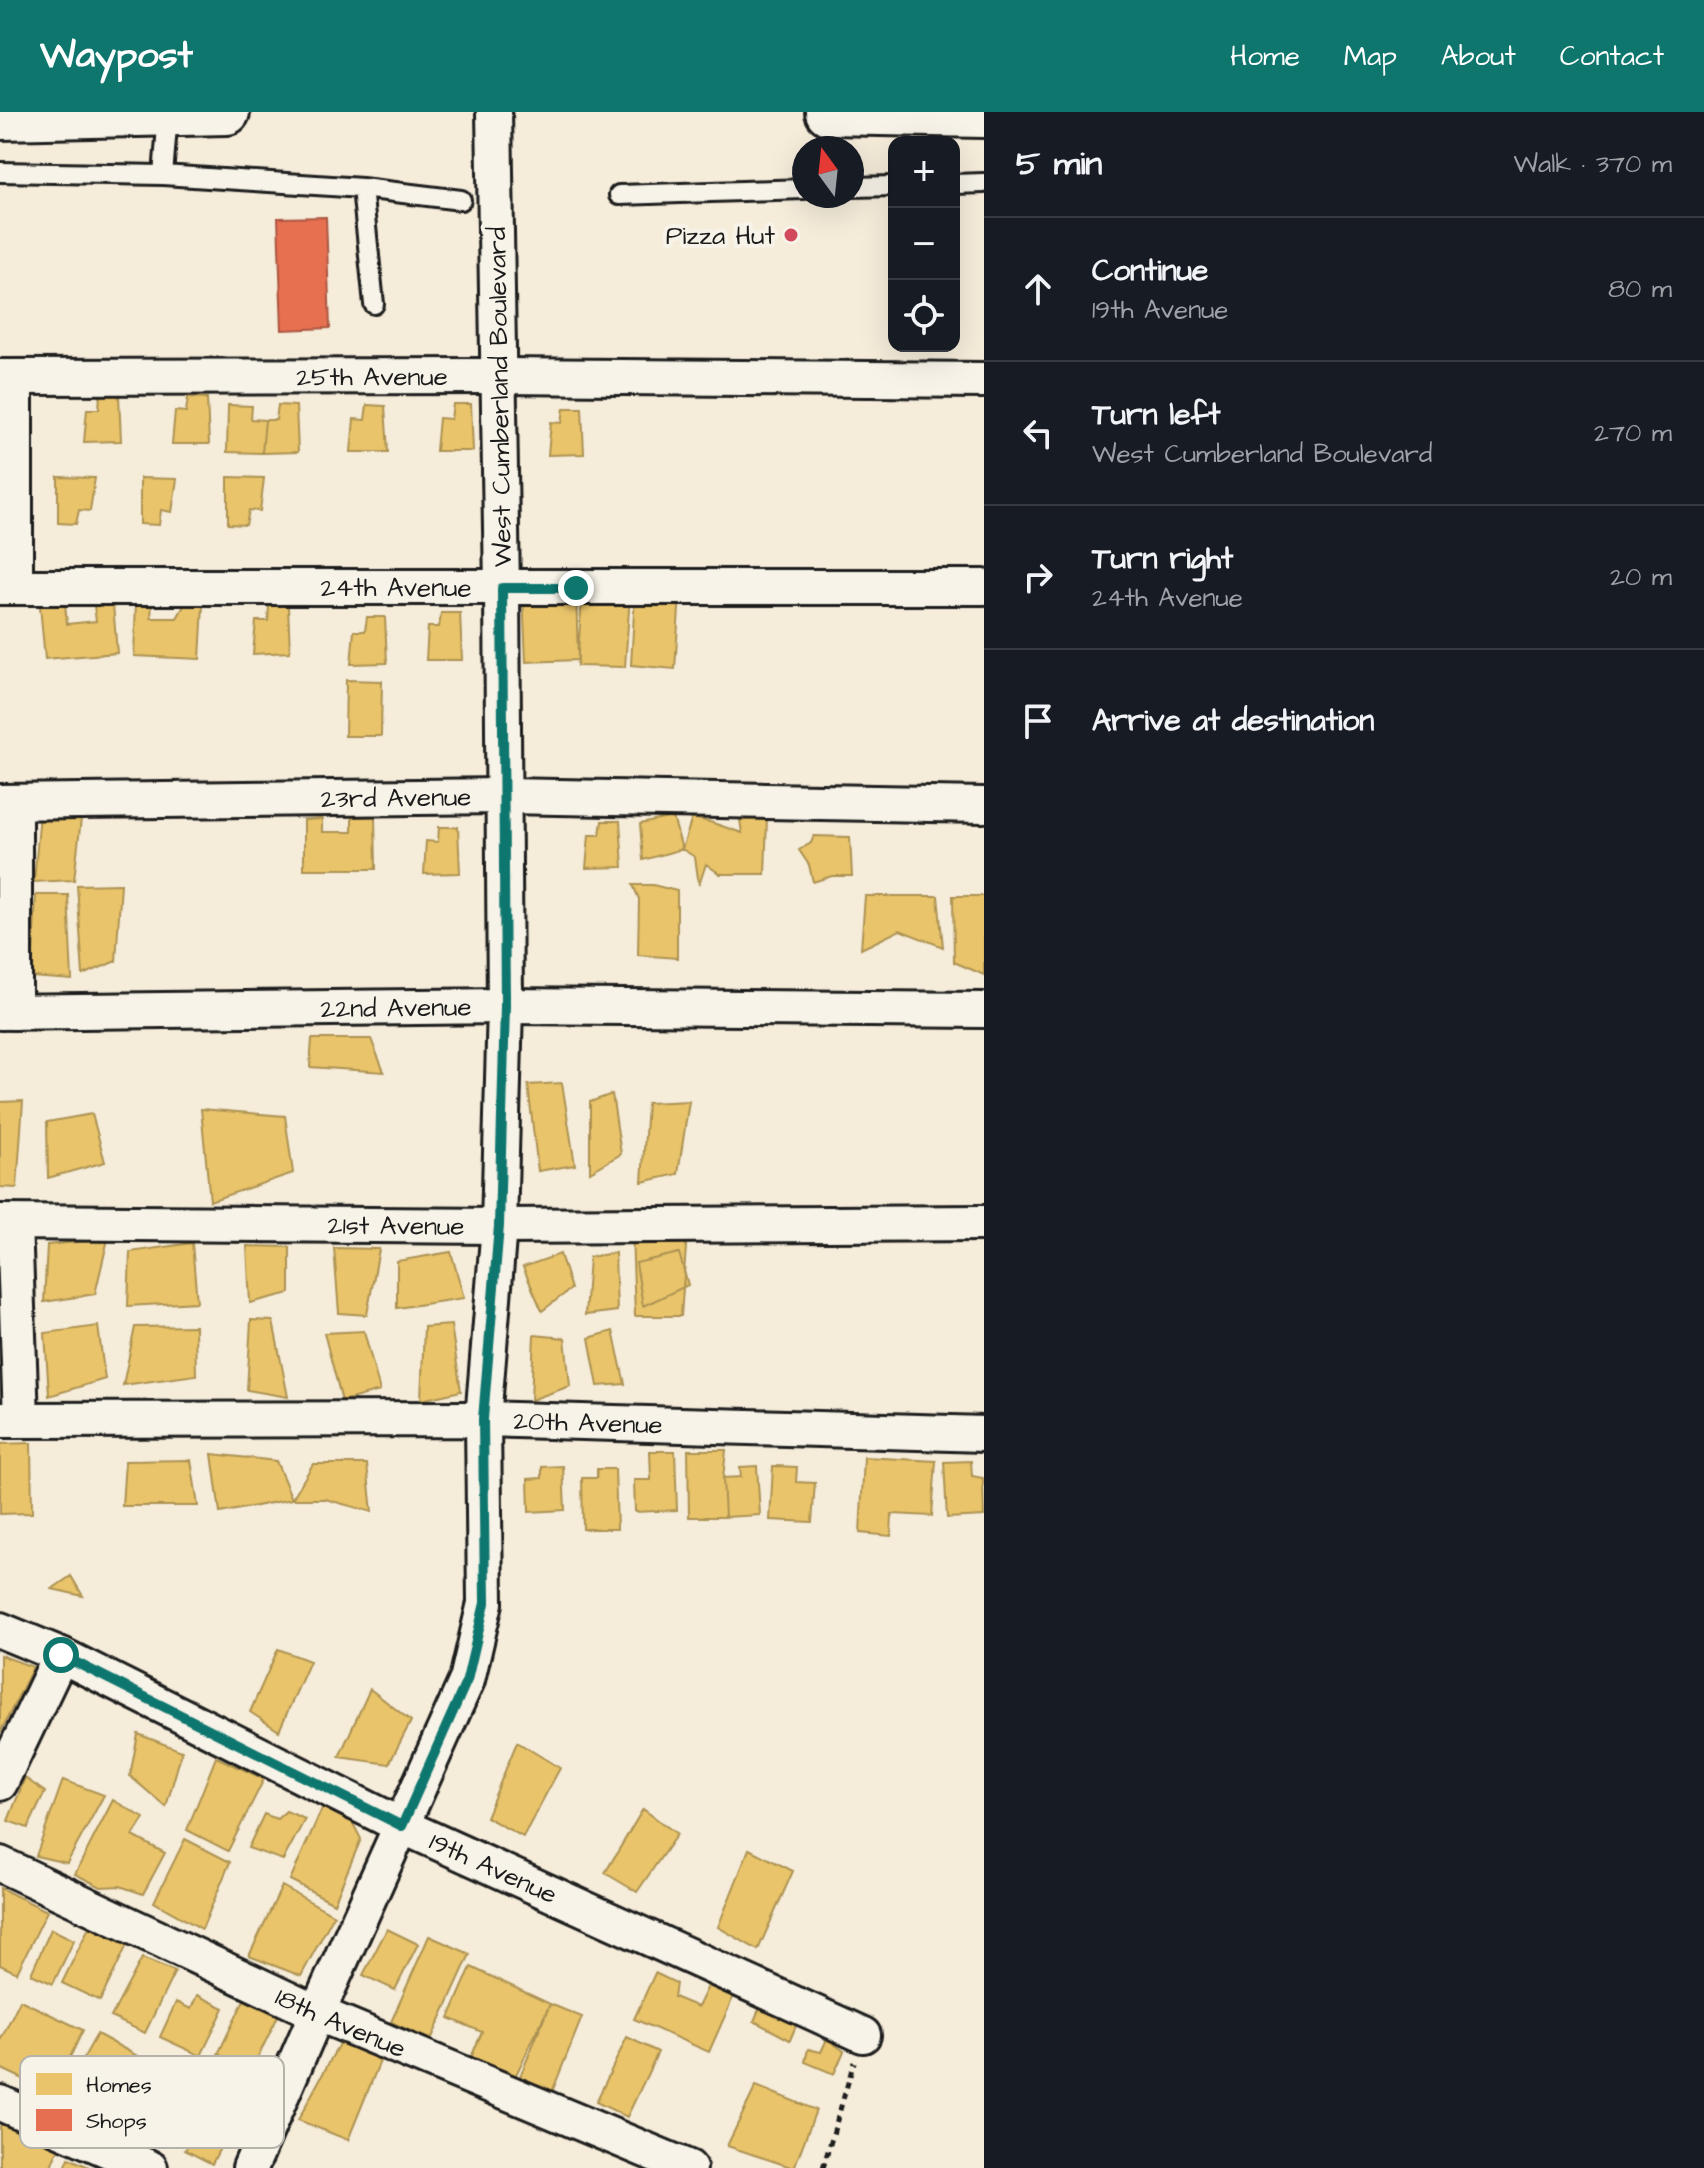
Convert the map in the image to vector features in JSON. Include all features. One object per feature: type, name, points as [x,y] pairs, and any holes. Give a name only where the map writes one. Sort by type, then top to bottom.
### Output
[{"type":"main road","points":[[0,117],[227,112]]},
{"type":"main road","points":[[828,112],[984,115]]},
{"type":"street","name":"West Cumberland Boulevard","points":[[284,2089],[467,1680],[485,1603],[483,1419],[499,1226],[505,1006],[494,112]]},
{"type":"street","name":"25th Avenue","points":[[7,377],[499,376],[984,380]]},
{"type":"street","points":[[7,377],[7,587]]},
{"type":"street","name":"24th Avenue","points":[[7,587],[984,587]]},
{"type":"street","name":"23rd Avenue","points":[[7,802],[504,796],[984,805]]},
{"type":"street","points":[[7,802],[7,1012]]},
{"type":"street","name":"22nd Avenue","points":[[7,1012],[505,1006],[984,1010]]},
{"type":"street","points":[[7,1222],[11,1420]]},
{"type":"street","name":"21st Avenue","points":[[7,1222],[499,1226],[984,1223]]},
{"type":"street","name":"20th Avenue","points":[[11,1420],[483,1419],[984,1434]]},
{"type":"street","name":"19th Avenue","points":[[0,1630],[61,1655],[402,1826],[863,2035]]},
{"type":"street","points":[[0,1783],[61,1655]]},
{"type":"street","name":"18th Avenue","points":[[0,1864],[317,2013],[689,2168]]},
{"type":"street","points":[[0,2103],[20,2112]]},
{"type":"street","points":[[104,2148],[150,2168]]},
{"type":"street","name":"West Cumberland Boulevard","points":[[250,2168],[259,2148]]},
{"type":"lane","points":[[163,175],[168,114]]},
{"type":"lane","points":[[0,172],[163,175],[362,188],[461,200]]},
{"type":"lane","points":[[960,184],[984,183]]},
{"type":"lane","points":[[864,187],[888,186]]},
{"type":"lane","points":[[362,188],[374,304]]},
{"type":"lane","points":[[619,195],[792,189]]},
{"type":"path","points":[[823,2168],[863,2035]]},
{"type":"building: Homes","points":[[100,394],[119,395],[121,441],[84,442],[87,409],[99,409]]},
{"type":"building: Homes","points":[[188,397],[207,398],[209,444],[172,444],[175,411],[186,412]]},
{"type":"building: Homes","points":[[453,404],[471,404],[473,451],[436,451],[439,418],[451,419]]},
{"type":"building: Homes","points":[[228,405],[252,406],[251,419],[265,420],[262,453],[227,452]]},
{"type":"building: Homes","points":[[278,405],[296,406],[298,452],[262,453],[265,420],[276,420]]},
{"type":"building: Homes","points":[[367,405],[385,406],[388,452],[351,452],[354,419],[365,420]]},
{"type":"building: Homes","points":[[564,408],[582,408],[584,454],[548,455],[551,422],[562,423]]},
{"type":"building: Homes","points":[[58,477],[95,478],[90,511],[79,510],[76,524],[58,523]]},
{"type":"building: Homes","points":[[228,477],[264,478],[260,511],[249,510],[246,525],[228,524]]},
{"type":"building: Homes","points":[[140,478],[177,479],[172,512],[161,510],[159,525],[140,524]]},
{"type":"building: Homes","points":[[576,588],[578,660],[526,662],[523,594]]},
{"type":"building: Homes","points":[[680,594],[675,669],[631,665],[635,595]]},
{"type":"building: Homes","points":[[630,595],[625,667],[577,666],[582,598]]},
{"type":"building: Homes","points":[[136,602],[152,603],[151,618],[177,618],[185,604],[203,605],[200,659],[134,656]]},
{"type":"building: Homes","points":[[65,604],[67,624],[96,621],[94,606],[113,604],[117,653],[45,659],[40,606]]},
{"type":"building: Homes","points":[[269,606],[288,606],[290,652],[253,654],[256,621],[268,621]]},
{"type":"building: Homes","points":[[441,613],[460,613],[462,660],[426,660],[428,627],[439,627]]},
{"type":"building: Homes","points":[[367,617],[385,617],[387,663],[351,664],[354,631],[365,631]]},
{"type":"building: Homes","points":[[346,680],[382,681],[381,736],[345,736]]},
{"type":"building: Homes","points":[[82,810],[74,880],[34,882],[40,813]]},
{"type":"building: Homes","points":[[375,816],[376,869],[304,869],[304,820],[322,819],[322,832],[352,832],[352,817]]},
{"type":"building: Homes","points":[[673,817],[682,849],[643,860],[640,824]]},
{"type":"building: Homes","points":[[692,818],[742,833],[740,820],[767,818],[765,874],[720,874],[706,864],[699,885],[695,857],[682,849]]},
{"type":"building: Homes","points":[[602,821],[620,821],[623,867],[586,868],[589,835],[600,835]]},
{"type":"building: Homes","points":[[439,827],[458,827],[460,873],[424,874],[426,841],[438,842]]},
{"type":"building: Homes","points":[[814,836],[850,837],[852,876],[832,876],[813,882],[809,865],[799,850],[811,843]]},
{"type":"building: Homes","points":[[121,884],[116,961],[83,975],[77,885]]},
{"type":"building: Homes","points":[[633,885],[653,885],[677,891],[677,958],[638,955],[639,899]]},
{"type":"building: Homes","points":[[36,895],[68,895],[72,980],[32,977]]},
{"type":"building: Homes","points":[[865,896],[938,896],[943,947],[900,930],[861,949]]},
{"type":"building: Homes","points":[[953,896],[984,896],[984,975],[954,962]]},
{"type":"building: Homes","points":[[312,1039],[371,1039],[384,1072],[310,1067]]},
{"type":"building: Homes","points":[[562,1083],[575,1165],[538,1171],[528,1085]]},
{"type":"building: Homes","points":[[612,1094],[621,1154],[590,1172],[590,1102]]},
{"type":"building: Homes","points":[[23,1101],[17,1188],[0,1187],[0,1102]]},
{"type":"building: Homes","points":[[689,1101],[678,1174],[642,1182],[647,1103]]},
{"type":"building: Homes","points":[[201,1109],[285,1116],[293,1173],[210,1201]]},
{"type":"building: Homes","points":[[92,1114],[105,1162],[48,1178],[47,1122]]},
{"type":"building: Homes","points":[[632,1233],[687,1233],[681,1316],[635,1316]]},
{"type":"building: Homes","points":[[108,1239],[95,1294],[44,1302],[47,1245]]},
{"type":"building: Homes","points":[[192,1243],[197,1302],[128,1306],[130,1252]]},
{"type":"building: Homes","points":[[247,1246],[290,1247],[290,1293],[250,1303]]},
{"type":"building: Homes","points":[[334,1248],[379,1249],[367,1315],[339,1313]]},
{"type":"building: Homes","points":[[451,1252],[464,1298],[397,1308],[397,1261]]},
{"type":"building: Homes","points":[[615,1253],[617,1311],[585,1315],[589,1257]]},
{"type":"building: Homes","points":[[679,1253],[688,1285],[643,1306],[636,1263]]},
{"type":"building: Homes","points":[[560,1254],[571,1289],[542,1311],[523,1267]]},
{"type":"building: Homes","points":[[251,1320],[273,1321],[288,1397],[247,1390]]},
{"type":"building: Homes","points":[[451,1325],[461,1391],[421,1400],[424,1327]]},
{"type":"building: Homes","points":[[98,1326],[105,1379],[49,1396],[45,1333]]},
{"type":"building: Homes","points":[[195,1326],[196,1375],[123,1385],[135,1327]]},
{"type":"building: Homes","points":[[364,1331],[380,1391],[342,1401],[324,1333]]},
{"type":"building: Homes","points":[[613,1331],[625,1384],[598,1386],[589,1338]]},
{"type":"building: Homes","points":[[534,1335],[565,1338],[570,1386],[531,1400]]},
{"type":"building: Homes","points":[[31,1443],[32,1513],[0,1514],[0,1444]]},
{"type":"building: Homes","points":[[688,1450],[726,1450],[723,1478],[725,1517],[689,1517]]},
{"type":"building: Homes","points":[[650,1451],[675,1451],[677,1510],[635,1512],[634,1480],[651,1480]]},
{"type":"building: Homes","points":[[212,1454],[276,1461],[292,1499],[220,1513]]},
{"type":"building: Homes","points":[[864,1457],[936,1461],[932,1516],[892,1514],[891,1536],[860,1533]]},
{"type":"building: Homes","points":[[191,1460],[198,1506],[122,1506],[125,1461]]},
{"type":"building: Homes","points":[[971,1461],[972,1476],[983,1478],[984,1516],[947,1518],[944,1462]]},
{"type":"building: Homes","points":[[313,1464],[367,1464],[372,1512],[325,1499],[292,1499]]},
{"type":"building: Homes","points":[[563,1466],[565,1510],[529,1512],[528,1479],[542,1478],[542,1467]]},
{"type":"building: Homes","points":[[757,1466],[760,1515],[725,1517],[723,1478],[741,1477],[740,1467]]},
{"type":"building: Homes","points":[[773,1466],[797,1467],[796,1482],[815,1483],[812,1522],[770,1520]]},
{"type":"building: Homes","points":[[597,1469],[615,1469],[617,1529],[583,1529],[582,1478],[597,1478]]},
{"type":"building: Homes","points":[[71,1576],[83,1596],[52,1589]]},
{"type":"building: Homes","points":[[278,1649],[310,1661],[279,1731],[250,1712]]},
{"type":"building: Homes","points":[[0,1655],[33,1667],[0,1733]]},
{"type":"building: Homes","points":[[370,1689],[411,1721],[389,1764],[339,1757]]},
{"type":"building: Homes","points":[[138,1734],[182,1751],[166,1807],[130,1776]]},
{"type":"building: Homes","points":[[517,1742],[560,1768],[523,1837],[486,1817]]},
{"type":"building: Homes","points":[[216,1757],[264,1779],[228,1851],[187,1830]]},
{"type":"building: Homes","points":[[25,1778],[45,1792],[28,1828],[8,1821]]},
{"type":"building: Homes","points":[[63,1780],[104,1795],[67,1863],[36,1856]]},
{"type":"building: Homes","points":[[113,1800],[144,1818],[133,1836],[165,1853],[143,1894],[120,1886],[101,1887],[75,1874]]},
{"type":"building: Homes","points":[[324,1804],[344,1806],[361,1839],[334,1903],[290,1880]]},
{"type":"building: Homes","points":[[643,1809],[677,1834],[637,1892],[605,1873]]},
{"type":"building: Homes","points":[[286,1811],[305,1819],[283,1860],[248,1848],[264,1814],[277,1819]]},
{"type":"building: Homes","points":[[185,1839],[230,1862],[202,1929],[154,1902]]},
{"type":"building: Homes","points":[[749,1849],[793,1871],[758,1950],[718,1927]]},
{"type":"building: Homes","points":[[282,1886],[334,1915],[301,1976],[249,1956]]},
{"type":"building: Homes","points":[[0,1888],[47,1911],[17,1973],[0,1965]]},
{"type":"building: Homes","points":[[90,1925],[128,1943],[100,2001],[62,1983]]},
{"type":"building: Homes","points":[[51,1929],[74,1940],[53,1984],[31,1974]]},
{"type":"building: Homes","points":[[387,1929],[418,1944],[395,1990],[363,1975]]},
{"type":"building: Homes","points":[[429,1936],[470,1954],[431,2040],[391,2022]]},
{"type":"building: Homes","points":[[142,1958],[175,1971],[145,2033],[111,2017]]},
{"type":"building: Homes","points":[[471,1967],[550,2004],[513,2081],[469,2062],[482,2032],[449,2018]]},
{"type":"building: Homes","points":[[655,1973],[676,1983],[674,1997],[698,2007],[710,1982],[735,1993],[709,2052],[634,2019]]},
{"type":"building: Homes","points":[[767,1991],[801,2014],[790,2040],[754,2021]]},
{"type":"building: Homes","points":[[197,1995],[224,2008],[201,2056],[160,2037],[176,2002],[191,2009]]},
{"type":"building: Homes","points":[[246,1996],[280,2012],[258,2056],[218,2054]]},
{"type":"building: Homes","points":[[20,2000],[83,2030],[71,2056],[20,2056],[20,2077],[0,2068],[0,2041]]},
{"type":"building: Homes","points":[[550,2004],[582,2017],[552,2092],[519,2079]]},
{"type":"building: Homes","points":[[97,2034],[137,2056],[85,2056]]},
{"type":"building: Homes","points":[[627,2037],[658,2052],[627,2117],[596,2102]]},
{"type":"building: Homes","points":[[827,2039],[844,2051],[834,2074],[805,2062],[808,2049],[821,2052]]},
{"type":"building: Homes","points":[[340,2042],[382,2056],[348,2140],[298,2120]]},
{"type":"building: Homes","points":[[756,2086],[816,2110],[794,2168],[727,2146]]},
{"type":"building: Homes","points":[[5,2116],[20,2122],[20,2148],[59,2148],[50,2168],[0,2168],[0,2127]]},
{"type":"building: Homes","points":[[186,2148],[220,2148],[212,2164]]},
{"type":"building: Homes","points":[[69,2158],[91,2168],[65,2168]]},
{"type":"building: Shops","points":[[326,217],[330,328],[282,330],[278,218]]},
{"type":"place","name":"Pizza Hut","points":[[791,235]]},
{"type":"route","points":[[61,1655],[402,1826],[467,1680],[485,1603],[483,1419],[499,1226],[505,1006],[502,588],[576,588]]}]
